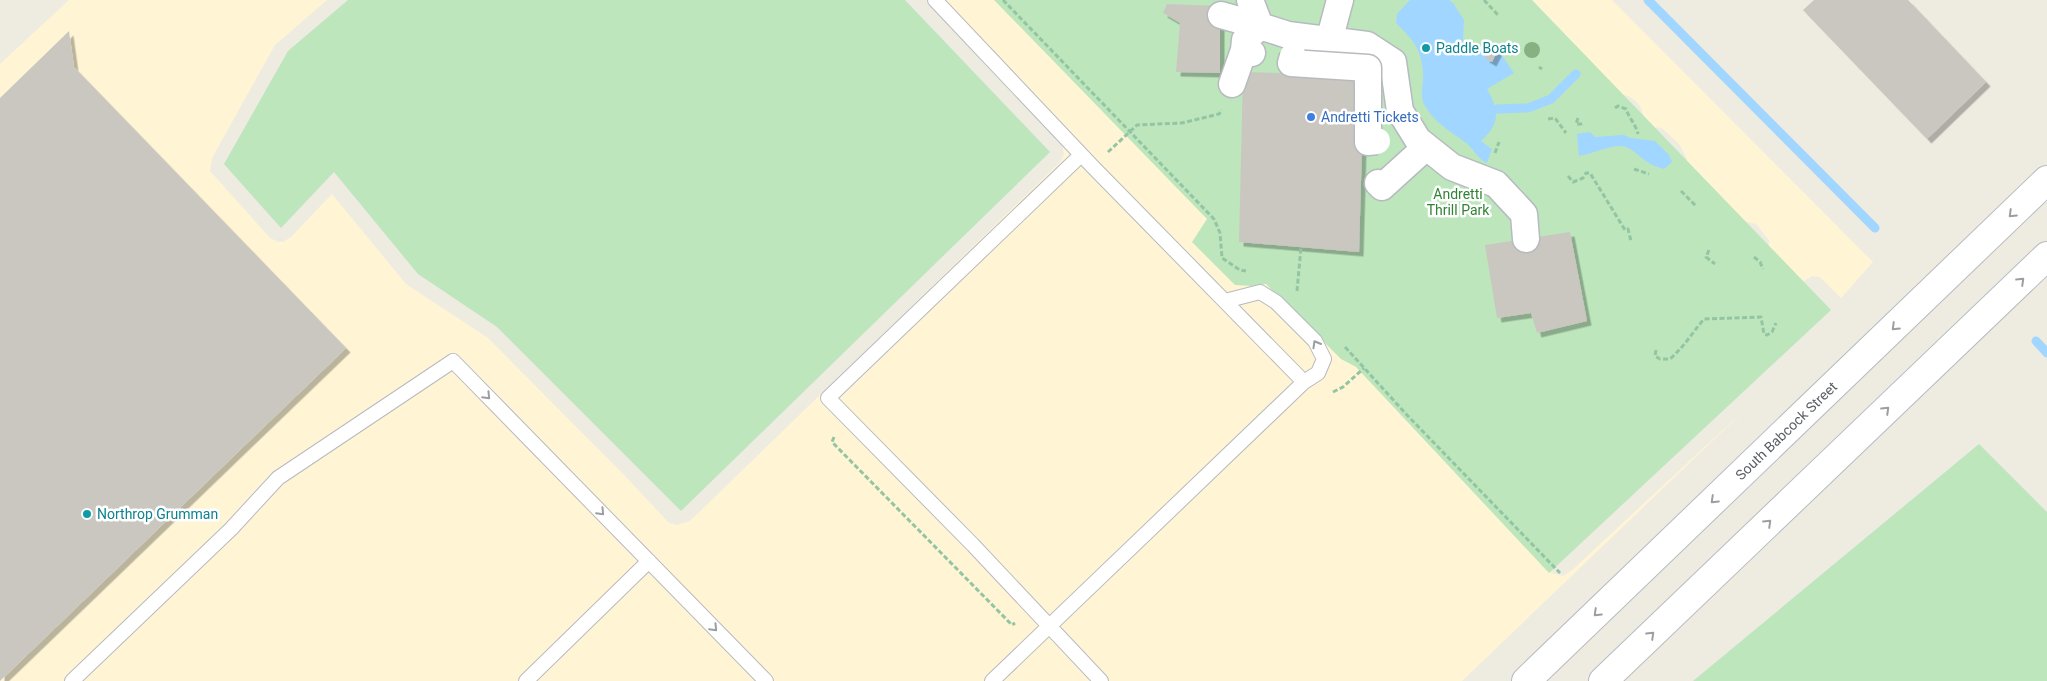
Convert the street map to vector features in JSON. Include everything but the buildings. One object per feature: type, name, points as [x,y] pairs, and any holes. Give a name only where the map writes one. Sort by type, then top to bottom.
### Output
[{"type":"main road","name":"South Babcock Street","points":[[1526,681],[2047,180]]},
{"type":"main road","points":[[1603,681],[2047,256]]},
{"type":"street","points":[[1250,0],[1260,26]]},
{"type":"street","points":[[1340,0],[1322,40],[1300,65],[1291,63],[1368,68],[1368,142],[1378,141]]},
{"type":"street","points":[[1221,15],[1288,35],[1367,45],[1392,62],[1400,111],[1418,140],[1452,167],[1487,172],[1524,214],[1526,238]]},
{"type":"street","points":[[1232,84],[1248,51],[1245,40],[1260,26]]},
{"type":"street","points":[[1378,183],[1382,187],[1426,147]]},
{"type":"lane","points":[[935,0],[1093,167],[1304,382]]},
{"type":"lane","points":[[1082,155],[828,398],[1101,681]]},
{"type":"lane","points":[[992,681],[1304,382],[1318,373],[1324,359],[1315,340],[1276,302],[1260,292],[1225,302]]},
{"type":"lane","points":[[72,681],[231,529],[278,478],[453,361],[766,681]]},
{"type":"lane","points":[[526,681],[649,561]]},
{"type":"path","points":[[1484,0],[1498,15]]},
{"type":"path","points":[[1093,167],[1137,125],[1182,123],[1219,114],[1231,98],[1232,84]]},
{"type":"path","points":[[1615,108],[1618,106],[1626,109],[1629,119],[1638,134]]},
{"type":"path","points":[[1548,119],[1554,118],[1562,125],[1566,133]]},
{"type":"path","points":[[1578,118],[1576,124],[1583,124]]},
{"type":"path","points":[[1634,169],[1649,174]]},
{"type":"path","points":[[1568,176],[1573,182],[1582,178],[1586,173],[1590,173],[1625,230],[1628,228],[1631,241]]},
{"type":"path","points":[[1682,191],[1696,206]]},
{"type":"path","points":[[1296,294],[1301,247]]},
{"type":"path","points":[[1708,250],[1706,257],[1716,264]]},
{"type":"path","points":[[1754,258],[1760,262],[1763,269]]},
{"type":"path","points":[[1656,350],[1655,356],[1660,359],[1670,359],[1684,347],[1690,335],[1704,319],[1761,317],[1764,334],[1767,335],[1772,332],[1776,323]]},
{"type":"path","points":[[1328,394],[1343,386],[1364,368]]},
{"type":"path","points":[[841,411],[832,442],[1012,625],[1033,609]]},
{"type":"shaded area","points":[[69,0],[327,0],[275,45],[212,158],[210,171],[270,238],[278,242],[283,242],[291,237],[332,194],[406,284],[488,338],[669,523],[677,525],[690,521],[1060,162],[1064,154],[1061,141],[926,0],[1392,0],[1503,523],[1551,573],[1563,576],[1571,571],[1751,404],[1462,681],[0,681],[0,64]]},
{"type":"shaded area","points":[[1511,0],[1612,0],[1873,262],[1841,298],[1820,277],[1812,276],[1802,282],[1768,255],[1769,240],[1756,224],[1747,222],[1743,224],[1685,166],[1687,159],[1680,145],[1662,128],[1652,127],[1645,121],[1641,107],[1636,101],[1628,96],[1614,93]]},
{"type":"green space","points":[[348,0],[905,0],[1050,152],[681,511],[497,327],[418,274],[334,172],[281,228],[224,164],[288,51]]},
{"type":"green space","name":"Andretti Thrill Park","points":[[994,0],[1532,0],[1831,310],[1549,573],[1356,367],[1341,359],[1266,284],[1252,286],[1235,285],[1192,242],[1207,219]]},
{"type":"green space","points":[[1979,444],[2047,512],[2047,681],[1693,681]]},
{"type":"water","points":[[1410,0],[1449,0],[1464,20],[1463,39],[1469,54],[1492,46],[1486,58],[1492,62],[1498,50],[1514,73],[1487,89],[1494,103],[1496,116],[1492,128],[1481,141],[1492,149],[1487,163],[1468,145],[1438,122],[1423,102],[1423,72],[1418,50],[1411,39],[1396,23],[1397,14]]},
{"type":"water","points":[[1590,132],[1595,137],[1624,135],[1630,138],[1655,141],[1669,155],[1672,162],[1664,169],[1646,161],[1633,150],[1621,146],[1610,147],[1579,156],[1577,134]]},
{"type":"waterway","points":[[1648,0],[1875,228]]},
{"type":"waterway","points":[[1497,109],[1528,108],[1551,99],[1576,74]]},
{"type":"waterway","points":[[2036,341],[2047,353]]},
{"type":"place","name":"Paddle Boats","points":[[1426,48]]},
{"type":"place","name":"Andretti Tickets","points":[[1311,117]]},
{"type":"place","name":"Northrop Grumman","points":[[87,514]]}]
